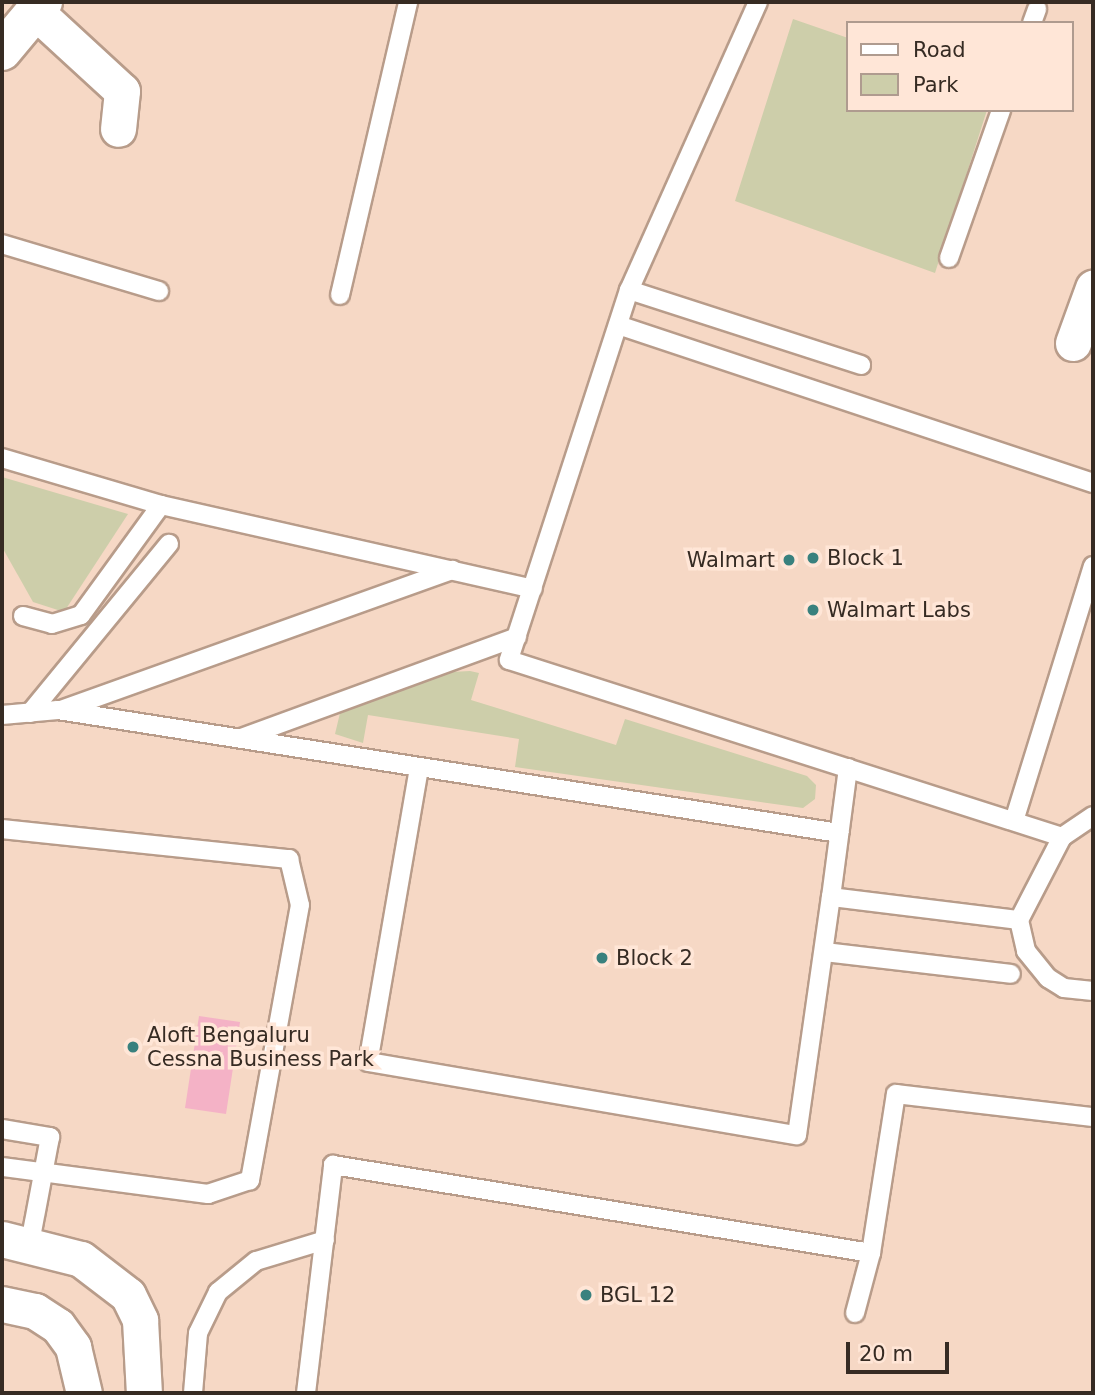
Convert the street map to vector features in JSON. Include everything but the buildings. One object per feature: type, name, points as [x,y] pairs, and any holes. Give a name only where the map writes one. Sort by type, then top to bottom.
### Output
[{"type":"street","points":[[2,51],[39,6],[122,91],[118,129]]},
{"type":"street","points":[[1073,343],[1093,288]]},
{"type":"street","points":[[16,1241],[81,1259],[128,1295],[140,1320],[144,1393]]},
{"type":"street","points":[[2,1304],[35,1311],[58,1326],[73,1347],[84,1393]]},
{"type":"lane","points":[[341,295],[408,2]]},
{"type":"lane","points":[[758,2],[629,290],[509,660],[1062,837]]},
{"type":"lane","points":[[949,258],[1000,112]]},
{"type":"lane","points":[[2,244],[159,291]]},
{"type":"lane","points":[[629,290],[861,365]]},
{"type":"lane","points":[[618,325],[1093,483]]},
{"type":"lane","points":[[2,458],[162,505],[533,589]]},
{"type":"lane","points":[[23,616],[52,624],[81,615],[162,505]]},
{"type":"lane","points":[[30,713],[169,544]]},
{"type":"lane","points":[[1014,821],[1093,566]]},
{"type":"lane","points":[[2,715],[58,710],[453,570]]},
{"type":"lane","points":[[240,738],[517,637]]},
{"type":"lane","points":[[58,710],[839,833]]},
{"type":"lane","points":[[419,768],[368,1062],[797,1135],[825,952],[848,768]]},
{"type":"lane","points":[[1093,816],[1062,837],[1019,920],[1026,951],[1048,978],[1064,988],[1093,991]]},
{"type":"lane","points":[[2,829],[289,859],[296,872],[300,905],[250,1180],[208,1194],[2,1167]]},
{"type":"lane","points":[[831,897],[1019,920]]},
{"type":"lane","points":[[825,952],[1012,974]]},
{"type":"lane","points":[[855,1312],[871,1253],[896,1094],[1093,1117]]},
{"type":"lane","points":[[2,1129],[50,1138],[44,1173],[16,1241]]},
{"type":"lane","points":[[306,1393],[333,1165],[871,1253]]},
{"type":"lane","points":[[193,1393],[198,1333],[218,1292],[256,1261],[326,1240]]},
{"type":"green space","points":[[793,19],[846,37],[846,112],[986,112],[935,273],[735,201]]},
{"type":"green space","points":[[2,477],[128,514],[64,612],[33,602],[2,547]]},
{"type":"green space","points":[[451,672],[479,673],[471,700],[616,745],[625,719],[807,776],[816,785],[815,799],[803,808],[515,767],[519,739],[368,715],[363,743],[335,734],[340,713]]},
{"type":"shaded area","points":[[199,1016],[240,1022],[226,1114],[185,1108]]},
{"type":"place","name":"Block 1","points":[[813,558]]},
{"type":"place","name":"Walmart","points":[[789,560]]},
{"type":"place","name":"Walmart Labs","points":[[813,610]]},
{"type":"place","name":"Block 2","points":[[602,958]]},
{"type":"place","name":"Aloft Bengaluru Cessna Business Park","points":[[133,1047]]},
{"type":"place","name":"BGL 12","points":[[586,1295]]}]
